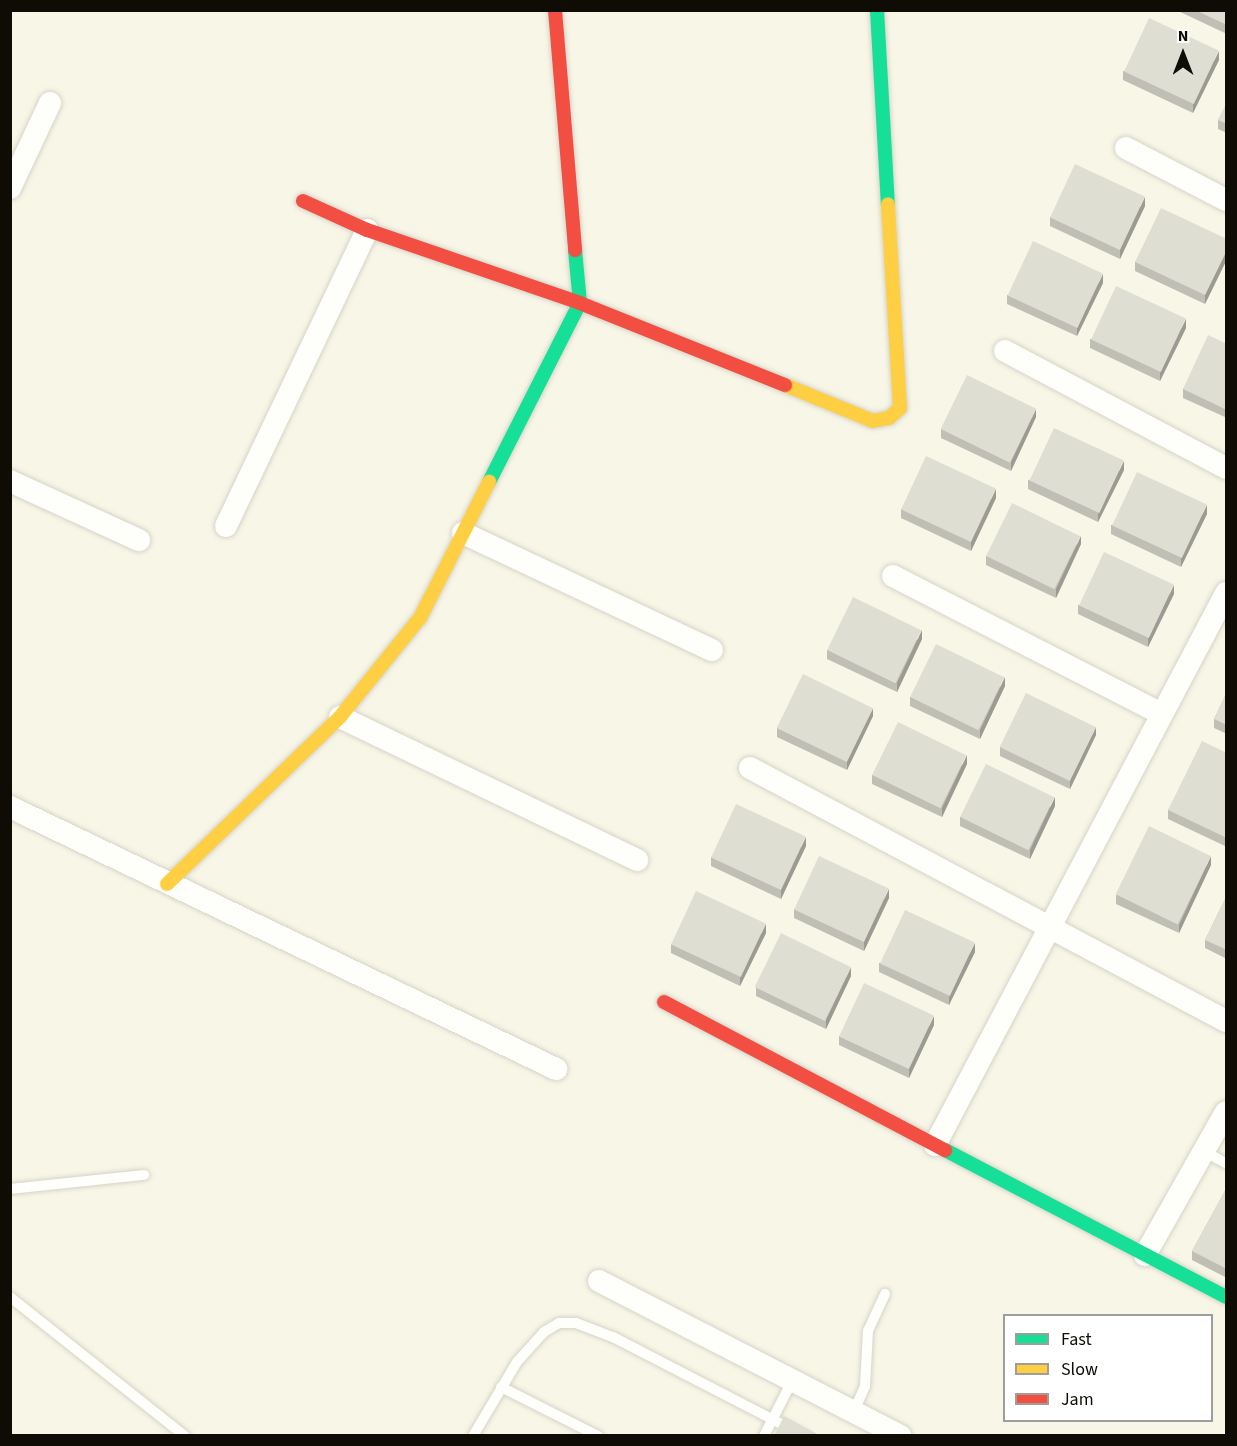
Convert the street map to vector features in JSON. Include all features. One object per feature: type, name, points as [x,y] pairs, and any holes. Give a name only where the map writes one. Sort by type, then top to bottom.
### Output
[{"type":"street","points":[[167,884],[340,717],[420,618],[580,303],[555,10]]},
{"type":"street","points":[[303,201],[368,230],[580,303],[873,421],[889,418],[900,408],[877,10]]},
{"type":"street","points":[[10,188],[50,104]]},
{"type":"street","points":[[1126,148],[1227,200]]},
{"type":"street","points":[[226,525],[368,230]]},
{"type":"street","points":[[1005,351],[1227,468]]},
{"type":"street","points":[[10,481],[139,540]]},
{"type":"street","points":[[463,533],[712,650]]},
{"type":"street","points":[[893,576],[1162,714]]},
{"type":"street","points":[[935,1145],[1227,593]]},
{"type":"street","points":[[340,717],[637,860]]},
{"type":"street","points":[[750,768],[1227,1020]]},
{"type":"street","points":[[10,807],[556,1069]]},
{"type":"street","points":[[664,1002],[1227,1297]]},
{"type":"street","points":[[1146,1254],[1227,1112]]},
{"type":"street","points":[[599,1281],[901,1436]]},
{"type":"lane","points":[[1204,1151],[1227,1163]]},
{"type":"lane","points":[[10,1189],[144,1175]]},
{"type":"lane","points":[[854,1411],[865,1386],[868,1331],[885,1294]]},
{"type":"lane","points":[[10,1296],[185,1436]]},
{"type":"lane","points":[[472,1436],[517,1362],[544,1332],[559,1323],[576,1323],[613,1337],[805,1436]]},
{"type":"lane","points":[[764,1436],[792,1381]]},
{"type":"lane","points":[[501,1387],[598,1436]]},
{"type":"building","points":[[1195,10],[1227,10],[1227,25]]},
{"type":"building","points":[[1149,18],[1219,51],[1194,104],[1124,71]]},
{"type":"building","points":[[1227,103],[1227,124],[1218,120]]},
{"type":"building","points":[[1075,164],[1145,197],[1120,250],[1050,217]]},
{"type":"building","points":[[1161,208],[1227,239],[1227,250],[1205,295],[1135,262]]},
{"type":"building","points":[[1033,241],[1103,274],[1077,328],[1008,295]]},
{"type":"building","points":[[1116,286],[1186,319],[1161,372],[1091,339]]},
{"type":"building","points":[[1208,335],[1227,344],[1227,410],[1183,389]]},
{"type":"building","points":[[967,375],[1036,409],[1010,463],[941,429]]},
{"type":"building","points":[[1054,428],[1124,461],[1099,513],[1029,481]]},
{"type":"building","points":[[926,456],[996,489],[971,542],[901,509]]},
{"type":"building","points":[[1137,472],[1207,505],[1182,558],[1112,525]]},
{"type":"building","points":[[1012,503],[1080,536],[1054,589],[986,556]]},
{"type":"building","points":[[1104,552],[1174,585],[1149,638],[1079,605]]},
{"type":"building","points":[[853,597],[921,630],[895,683],[827,650]]},
{"type":"building","points":[[936,644],[1004,677],[978,730],[910,697]]},
{"type":"building","points":[[803,674],[873,708],[847,762],[777,728]]},
{"type":"building","points":[[1227,692],[1227,725],[1214,719]]},
{"type":"building","points":[[1026,693],[1096,727],[1070,781],[1000,747]]},
{"type":"building","points":[[898,722],[966,755],[940,808],[872,775]]},
{"type":"building","points":[[1202,741],[1227,753],[1227,838],[1168,810]]},
{"type":"building","points":[[986,764],[1054,797],[1028,850],[960,817]]},
{"type":"building","points":[[736,804],[806,837],[781,890],[711,857]]},
{"type":"building","points":[[1149,826],[1211,856],[1178,925],[1116,894]]},
{"type":"building","points":[[819,856],[889,889],[864,942],[794,909]]},
{"type":"building","points":[[696,891],[766,924],[741,977],[671,944]]},
{"type":"building","points":[[1227,895],[1227,950],[1205,940]]},
{"type":"building","points":[[905,910],[975,943],[950,996],[880,963]]},
{"type":"building","points":[[781,933],[851,967],[825,1021],[755,987]]},
{"type":"building","points":[[864,983],[934,1016],[909,1069],[839,1036]]},
{"type":"building","points":[[1227,1187],[1227,1269],[1192,1251]]},
{"type":"building","points":[[784,1416],[821,1436],[774,1436]]},
{"type":"traffic: fast","points":[[877,10],[888,204]]},
{"type":"traffic: fast","points":[[489,482],[580,303],[575,250]]},
{"type":"traffic: fast","points":[[945,1150],[1226,1297]]},
{"type":"traffic: slow","points":[[785,385],[873,421],[889,418],[900,408],[888,204]]},
{"type":"traffic: slow","points":[[167,884],[340,717],[420,618],[489,482]]},
{"type":"traffic: jam","points":[[555,10],[575,250]]},
{"type":"traffic: jam","points":[[303,201],[367,230],[580,303],[785,385]]},
{"type":"traffic: jam","points":[[664,1002],[945,1150]]}]
